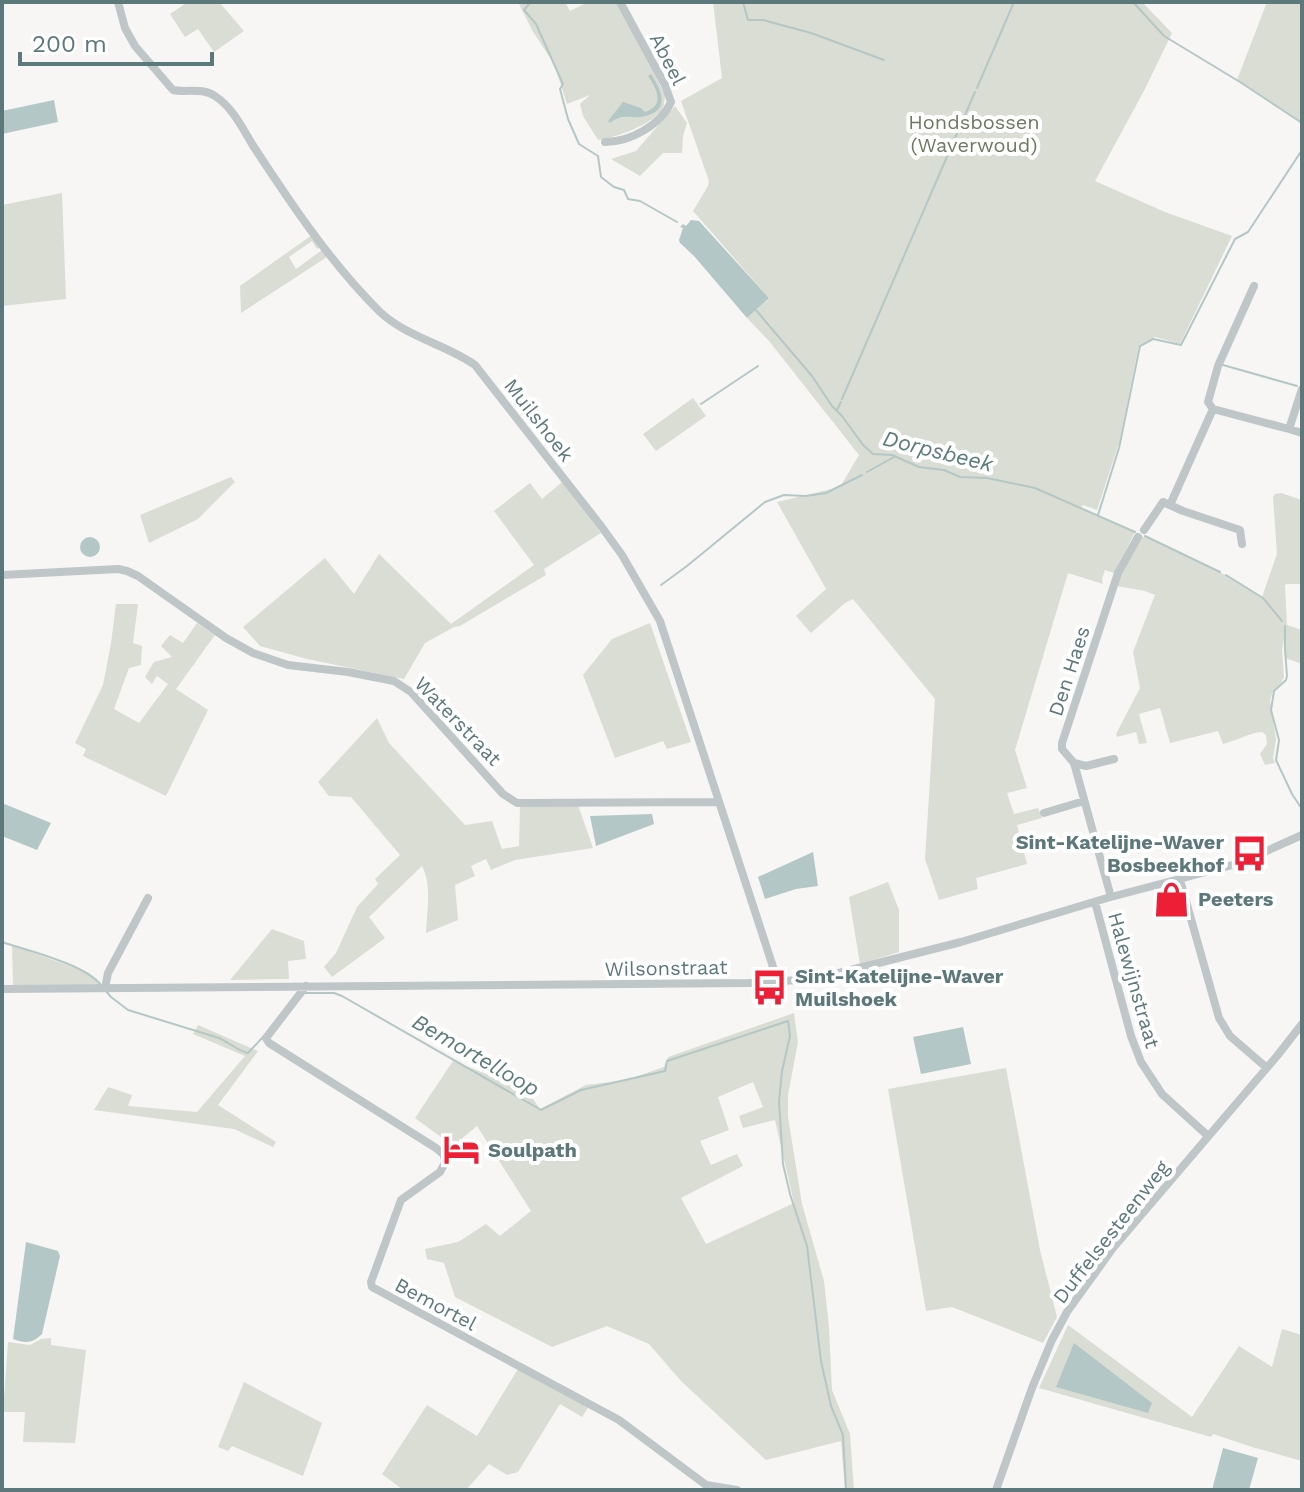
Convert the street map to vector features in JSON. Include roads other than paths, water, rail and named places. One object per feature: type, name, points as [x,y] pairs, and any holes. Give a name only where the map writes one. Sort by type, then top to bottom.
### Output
[{"type":"street","name":"Muilshoek","points":[[118,2],[125,28],[135,46],[173,90],[209,92],[225,105],[323,245],[366,296],[394,323],[475,365],[622,555],[660,621],[778,982]]},
{"type":"street","name":"Abeel","points":[[605,142],[642,131],[664,114],[671,102],[620,2]]},
{"type":"street","points":[[1254,286],[1218,366],[1208,402],[1213,409],[1302,433]]},
{"type":"street","points":[[1289,429],[1302,389]]},
{"type":"street","points":[[1213,409],[1170,505],[1240,530],[1242,544]]},
{"type":"street","name":"Den Haes","points":[[1111,897],[1074,763],[1062,749],[1062,743],[1120,568],[1163,502],[1170,505]]},
{"type":"street","name":"Waterstraat","points":[[2,575],[118,569],[138,576],[226,638],[253,653],[288,665],[394,681],[411,692],[503,794],[517,803],[718,802]]},
{"type":"street","points":[[1074,763],[1086,766],[1114,759]]},
{"type":"street","points":[[1044,813],[1084,801]]},
{"type":"street","name":"Wilsonstraat","points":[[2,989],[447,987],[815,979],[961,942],[1111,897],[1240,863],[1302,835]]},
{"type":"street","points":[[1180,880],[1219,1018],[1230,1036],[1267,1068]]},
{"type":"street","points":[[105,988],[108,973],[148,898]]},
{"type":"street","name":"Halewijnstraat","points":[[1095,902],[1131,1036],[1141,1062],[1162,1094],[1208,1136]]},
{"type":"street","name":"Bemortel","points":[[306,986],[266,1038],[269,1043],[436,1148],[446,1161],[440,1172],[401,1200],[371,1282],[372,1287],[619,1420],[706,1485],[737,1490]]},
{"type":"street","name":"Duffelsesteenweg","points":[[996,1490],[1032,1388],[1067,1312],[1113,1248],[1301,1026]]},
{"type":"waterway","name":"Dorpsbeek","points":[[527,2],[529,4],[524,10],[536,24],[563,84],[560,89],[568,119],[579,144],[598,156],[601,177],[624,190],[628,199],[640,201],[677,222]]},
{"type":"waterway","points":[[743,2],[748,20],[763,20],[811,33],[884,60]]},
{"type":"waterway","points":[[977,88],[1014,2]]},
{"type":"waterway","points":[[1133,2],[1164,36],[1302,123]]},
{"type":"waterway","points":[[842,399],[975,92]]},
{"type":"waterway","points":[[1098,515],[1119,448],[1140,346],[1153,339],[1181,345],[1235,239],[1248,232],[1302,150]]},
{"type":"waterway","name":"Dorpsbeek","points":[[755,309],[873,454],[892,455],[919,467],[944,470],[960,477],[987,478],[1035,488],[1135,532]]},
{"type":"waterway","points":[[1223,365],[1297,386]]},
{"type":"waterway","points":[[701,404],[758,366]]},
{"type":"waterway","points":[[837,410],[841,402]]},
{"type":"waterway","points":[[867,472],[894,457]]},
{"type":"waterway","points":[[661,585],[765,502],[784,495],[826,493],[862,475]]},
{"type":"waterway","name":"Dorpsbeek","points":[[1145,536],[1220,572]]},
{"type":"waterway","name":"Dorpsbeek","points":[[1226,575],[1263,598],[1282,621]]},
{"type":"waterway","name":"Dorpsbeek","points":[[1285,626],[1287,676],[1274,691],[1271,710],[1279,740],[1276,760],[1302,809]]},
{"type":"waterway","name":"Bemortelloop","points":[[2,942],[70,965],[102,986]]},
{"type":"waterway","name":"Bemortelloop","points":[[106,991],[128,1010],[219,1038],[248,1053],[264,1036]]},
{"type":"waterway","name":"Bemortelloop","points":[[303,993],[342,996],[541,1110],[581,1090],[665,1071],[667,1061],[788,1021],[790,1036],[779,1101],[783,1164],[807,1246],[821,1361],[831,1406],[843,1435],[846,1490]]},
{"type":"place","name":"Sint-Katelijne-Waver Bosbeekhof","points":[[1250,853]]},
{"type":"place","name":"Peeters","points":[[1172,899]]},
{"type":"place","name":"Sint-Katelijne-Waver Muilshoek","points":[[769,988]]},
{"type":"place","name":"Soulpath","points":[[462,1150]]},
{"type":"park label","name":"Hondsbossen (Waverwoud)","points":[[974,134]]}]
